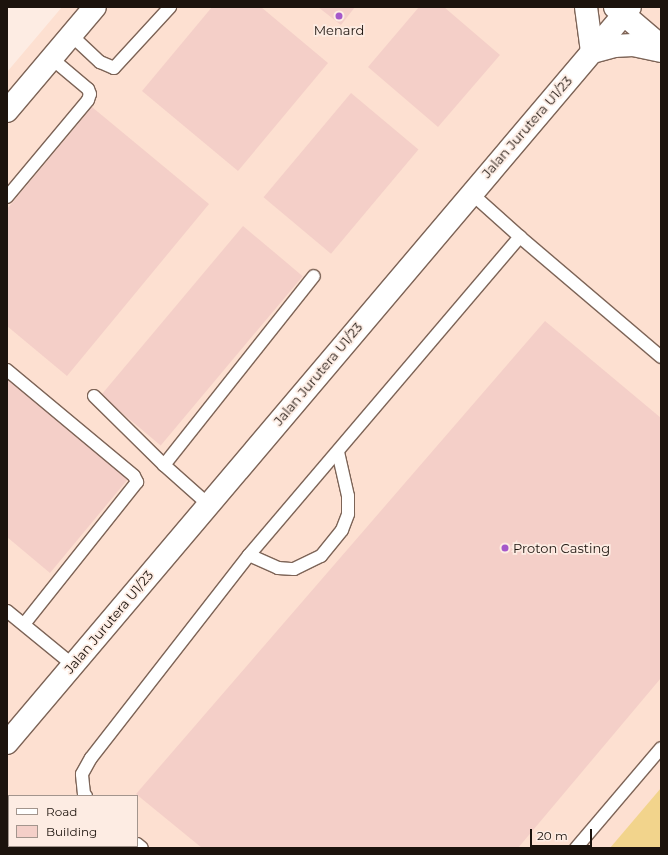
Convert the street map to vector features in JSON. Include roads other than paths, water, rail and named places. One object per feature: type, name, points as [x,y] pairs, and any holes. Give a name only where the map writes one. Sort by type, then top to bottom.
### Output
[{"type":"street","points":[[7,111],[95,7]]},
{"type":"street","points":[[586,7],[592,52],[614,46],[633,45],[661,51]]},
{"type":"street","points":[[623,9],[661,46]]},
{"type":"street","name":"Jalan Jurutera U1/23","points":[[7,743],[471,193],[592,52],[623,9]]},
{"type":"lane","points":[[71,35],[100,62],[114,68],[170,7]]},
{"type":"lane","points":[[7,197],[88,100],[90,94],[88,89],[51,58]]},
{"type":"lane","points":[[471,193],[520,237],[661,357]]},
{"type":"lane","points":[[86,795],[82,774],[91,758],[249,555],[520,237]]},
{"type":"lane","points":[[164,465],[314,276]]},
{"type":"lane","points":[[7,370],[134,476],[137,482],[24,624]]},
{"type":"lane","points":[[94,396],[164,465],[208,504]]},
{"type":"lane","points":[[249,555],[278,568],[294,569],[321,556],[342,530],[348,514],[348,496],[338,452]]},
{"type":"lane","points":[[7,611],[73,664]]},
{"type":"lane","points":[[576,848],[661,748]]},
{"type":"place","name":"Menard","points":[[339,16]]},
{"type":"place","name":"Proton Casting","points":[[505,548]]}]
